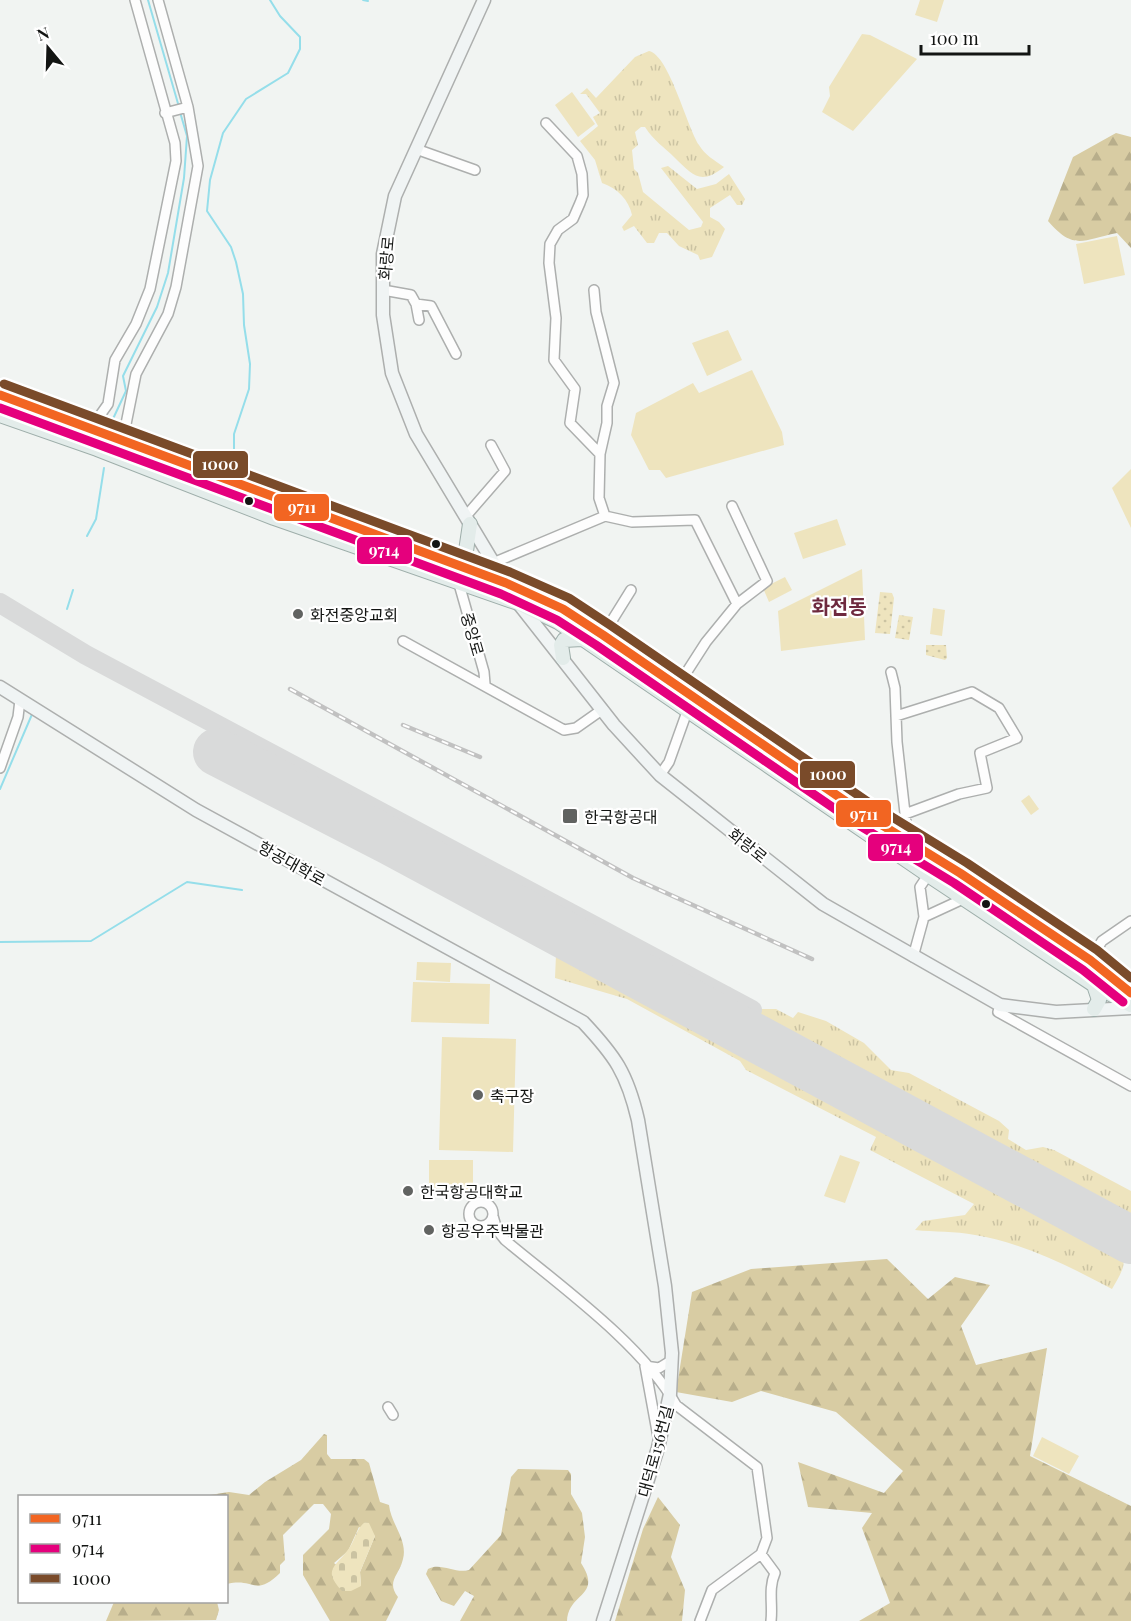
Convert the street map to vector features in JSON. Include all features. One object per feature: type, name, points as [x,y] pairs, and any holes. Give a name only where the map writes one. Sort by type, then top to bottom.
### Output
[{"type":"main road","name":"화랑로","points":[[484,0],[395,196],[383,254],[383,315],[392,373],[416,434],[518,603],[614,725],[660,775],[823,904],[1000,1005],[1034,1011],[1131,1007]]},
{"type":"main road","points":[[0,395],[202,472],[281,498],[506,583],[563,609],[679,684],[855,808],[908,840],[1090,960],[1131,993]]},
{"type":"main road","name":"중앙로","points":[[0,415],[97,449],[274,518],[518,603],[558,622],[963,899],[1131,1007]]},
{"type":"main road","points":[[435,558],[449,561],[463,555],[468,546],[468,520]]},
{"type":"main road","points":[[563,658],[561,645],[564,640],[582,639]]},
{"type":"main road","name":"항공대학로","points":[[11,693],[196,810],[542,997],[583,1022],[614,1055],[633,1095],[665,1286],[672,1360],[670,1394]]},
{"type":"main road","points":[[1094,985],[1099,997],[1094,1009]]},
{"type":"main road","name":"대덕로156번길","points":[[603,1621],[659,1443],[670,1394]]},
{"type":"street","points":[[91,428],[108,404],[115,360],[136,324],[150,289],[176,161],[175,143],[165,114],[135,0]]},
{"type":"street","points":[[126,424],[136,374],[168,314],[176,287],[198,166],[188,106],[158,0]]},
{"type":"street","points":[[165,114],[188,106]]},
{"type":"street","points":[[546,123],[577,156],[583,195],[573,219],[558,230],[550,244],[549,263],[556,318],[554,360],[575,389],[570,423],[600,454]]},
{"type":"street","points":[[416,149],[475,170]]},
{"type":"street","points":[[383,290],[411,295],[416,304],[419,320]]},
{"type":"street","points":[[594,290],[596,312],[614,383],[607,406],[607,423],[600,454],[599,498],[605,516]]},
{"type":"street","points":[[416,304],[431,306],[456,354]]},
{"type":"street","points":[[468,520],[504,471],[491,445]]},
{"type":"street","points":[[679,684],[706,642],[736,604],[767,581],[732,506]]},
{"type":"street","points":[[493,563],[605,516],[632,522],[695,520],[736,604]]},
{"type":"street","name":"중앙로","points":[[459,584],[484,672],[485,684]]},
{"type":"street","points":[[603,635],[631,590]]},
{"type":"street","points":[[403,641],[485,684],[564,730],[576,728],[603,709]]},
{"type":"street","points":[[891,672],[895,688],[908,840]]},
{"type":"street","points":[[896,716],[972,692],[999,708],[1017,738],[980,753],[987,788],[959,794],[905,814]]},
{"type":"street","points":[[0,768],[18,717],[11,693]]},
{"type":"street","points":[[660,775],[667,766],[688,710]]},
{"type":"street","points":[[913,957],[924,917],[920,887],[928,875]]},
{"type":"street","points":[[924,917],[963,899]]},
{"type":"street","points":[[1090,960],[1102,941],[1131,921]]},
{"type":"street","name":"화랑로","points":[[1000,1005],[999,1012],[1131,1086]]},
{"type":"street","points":[[493,1216],[485,1225],[477,1225],[471,1220],[469,1212],[472,1205],[479,1202],[487,1203],[492,1208],[497,1230],[505,1240]]},
{"type":"street","name":"대덕로156번길","points":[[485,1225],[496,1238],[505,1240],[621,1338],[670,1394]]},
{"type":"street","points":[[659,1443],[645,1365],[659,1368],[672,1360]]},
{"type":"street","points":[[670,1394],[676,1406],[694,1420],[708,1427],[757,1467],[768,1538],[761,1554],[712,1590],[700,1621]]},
{"type":"street","points":[[761,1554],[775,1573],[769,1585],[773,1605],[771,1621]]},
{"type":"green space","points":[[920,0],[944,0],[937,22],[915,15]]},
{"type":"green space","points":[[862,34],[870,35],[917,59],[853,131],[822,112],[830,96],[829,87]]},
{"type":"green space","points":[[649,51],[656,55],[664,65],[699,145],[707,155],[724,167],[709,176],[697,176],[659,144],[645,127],[641,127],[635,132],[638,145],[632,150],[634,169],[638,173],[643,192],[689,230],[701,227],[703,222],[661,168],[668,166],[697,189],[716,184],[729,174],[745,199],[742,205],[737,205],[730,195],[710,208],[710,217],[725,229],[712,257],[700,260],[698,255],[679,246],[667,233],[659,233],[654,243],[647,243],[634,226],[624,231],[622,227],[632,215],[628,204],[617,191],[602,183],[595,160],[580,141],[598,126],[593,117],[600,113],[586,94],[580,94],[587,88],[596,98],[635,57]]},
{"type":"green space","points":[[572,92],[595,124],[578,137],[555,105]]},
{"type":"green space","points":[[1116,133],[1131,137],[1131,248],[1117,233],[1087,240],[1072,240],[1065,237],[1048,221],[1073,157]]},
{"type":"green space","points":[[1117,236],[1125,275],[1084,284],[1076,244]]},
{"type":"green space","points":[[728,330],[742,360],[707,376],[692,343]]},
{"type":"green space","points":[[752,370],[782,432],[784,445],[666,478],[660,470],[649,470],[631,435],[636,413],[693,383],[699,393]]},
{"type":"green space","points":[[1131,469],[1131,528],[1112,488]]},
{"type":"green space","points":[[837,519],[846,545],[803,559],[794,533]]},
{"type":"green space","points":[[862,569],[865,640],[781,651],[778,611]]},
{"type":"green space","points":[[785,577],[792,590],[769,602],[763,588]]},
{"type":"green space","points":[[880,592],[892,593],[894,598],[890,634],[875,633]]},
{"type":"green space","points":[[933,608],[945,610],[942,636],[930,634]]},
{"type":"green space","points":[[899,615],[913,617],[909,640],[895,638]]},
{"type":"green space","points":[[926,645],[946,645],[947,658],[945,660],[926,655]]},
{"type":"green space","points":[[1029,795],[1039,809],[1031,815],[1021,801]]},
{"type":"green space","points":[[561,947],[1117,1247],[1124,1262],[1112,1289],[1062,1264],[1011,1244],[967,1234],[915,1230],[923,1221],[965,1215],[974,1204],[870,1150],[876,1137],[746,1070],[740,1061],[627,999],[555,978],[556,955]]},
{"type":"green space","points":[[417,962],[451,963],[450,982],[416,980]]},
{"type":"green space","points":[[413,982],[490,984],[489,1024],[411,1022]]},
{"type":"green space","points":[[760,1009],[776,1009],[793,1018],[798,1012],[826,1021],[864,1043],[891,1070],[909,1073],[999,1121],[1009,1130],[1008,1139],[1026,1150],[1043,1147],[1054,1150],[1131,1191],[1131,1230],[738,1020],[744,1012],[754,1017]]},
{"type":"green space","name":"축구장","points":[[442,1037],[516,1039],[513,1152],[439,1150]]},
{"type":"green space","points":[[840,1155],[860,1162],[845,1203],[824,1196]]},
{"type":"green space","points":[[429,1160],[473,1160],[473,1190],[429,1189]]},
{"type":"green space","points":[[887,1259],[928,1299],[955,1277],[990,1285],[961,1326],[976,1365],[1047,1348],[1030,1456],[1131,1506],[1131,1621],[859,1621],[890,1603],[862,1528],[872,1513],[808,1507],[798,1462],[884,1493],[903,1471],[836,1412],[761,1391],[732,1402],[676,1392],[692,1292],[751,1269]]},
{"type":"green space","points":[[324,1434],[327,1435],[327,1454],[331,1459],[364,1459],[369,1463],[380,1502],[389,1505],[404,1552],[393,1582],[398,1597],[386,1621],[330,1621],[303,1575],[303,1555],[329,1529],[331,1514],[323,1504],[314,1504],[283,1535],[285,1560],[280,1565],[280,1573],[259,1586],[243,1583],[228,1584],[228,1495],[210,1495],[229,1492],[249,1495],[265,1482],[301,1460]],"holes":[[[359,1527],[375,1536],[360,1572],[361,1586],[334,1563],[348,1551]]]},
{"type":"green space","points":[[1042,1437],[1079,1456],[1069,1474],[1033,1456]]},
{"type":"green space","points":[[518,1469],[568,1470],[571,1474],[571,1494],[582,1513],[585,1537],[581,1563],[587,1574],[587,1589],[573,1604],[567,1621],[460,1621],[474,1596],[465,1591],[454,1606],[441,1601],[426,1574],[428,1569],[433,1567],[459,1571],[469,1570],[501,1535],[511,1477]]},
{"type":"green space","points":[[658,1497],[680,1525],[671,1557],[685,1590],[682,1621],[615,1621],[643,1529]]},
{"type":"green space","points":[[365,1522],[369,1523],[375,1536],[360,1572],[361,1586],[351,1591],[342,1591],[333,1578],[332,1570],[350,1547]]},
{"type":"green space","points":[[114,1603],[217,1603],[219,1610],[216,1620],[106,1621]]},
{"type":"waterway","points":[[148,0],[179,107]]},
{"type":"waterway","points":[[234,470],[234,434],[249,389],[250,364],[244,325],[243,294],[231,247],[207,211],[210,180],[223,133],[246,99],[288,73],[300,49],[300,37],[280,16],[270,0]]},
{"type":"waterway","points":[[363,0],[368,1]]},
{"type":"waterway","points":[[112,421],[126,391],[123,376],[157,307],[168,273],[184,178],[187,136],[180,112]]},
{"type":"waterway","points":[[87,536],[96,519],[104,468]]},
{"type":"waterway","points":[[67,609],[73,590]]},
{"type":"waterway","points":[[0,789],[33,712]]},
{"type":"waterway","points":[[0,942],[91,941],[187,882],[242,890]]},
{"type":"taxiway","points":[[0,603],[86,655],[752,1010]]},
{"type":"taxiway","points":[[545,925],[555,905]]},
{"type":"taxiway","points":[[726,996],[730,1006],[728,1020],[733,1027]]},
{"type":"runway","points":[[217,752],[390,841],[1131,1240]]},
{"type":"railway","points":[[290,689],[633,878],[812,959]]},
{"type":"railway","points":[[403,725],[480,757]]},
{"type":"transit line","name":"1000","points":[[4,384],[510,572],[569,598],[871,804],[967,863],[1097,950],[1131,978]]},
{"type":"transit line","name":"9711","points":[[0,395],[506,583],[563,609],[864,814],[960,873],[1090,960],[1131,993]]},
{"type":"transit line","name":"9714","points":[[0,408],[501,594],[557,620],[857,824],[954,883],[1083,970],[1123,1002]]},
{"type":"place","name":"화전중앙교회","points":[[298,614]]},
{"type":"place","name":"한국항공대","points":[[570,816]]},
{"type":"place","name":"축구장","points":[[478,1095]]},
{"type":"place","name":"한국항공대학교","points":[[408,1191]]},
{"type":"place","name":"항공우주박물관","points":[[429,1230]]},
{"type":"district","name":"화전동","points":[[839,605]]}]
